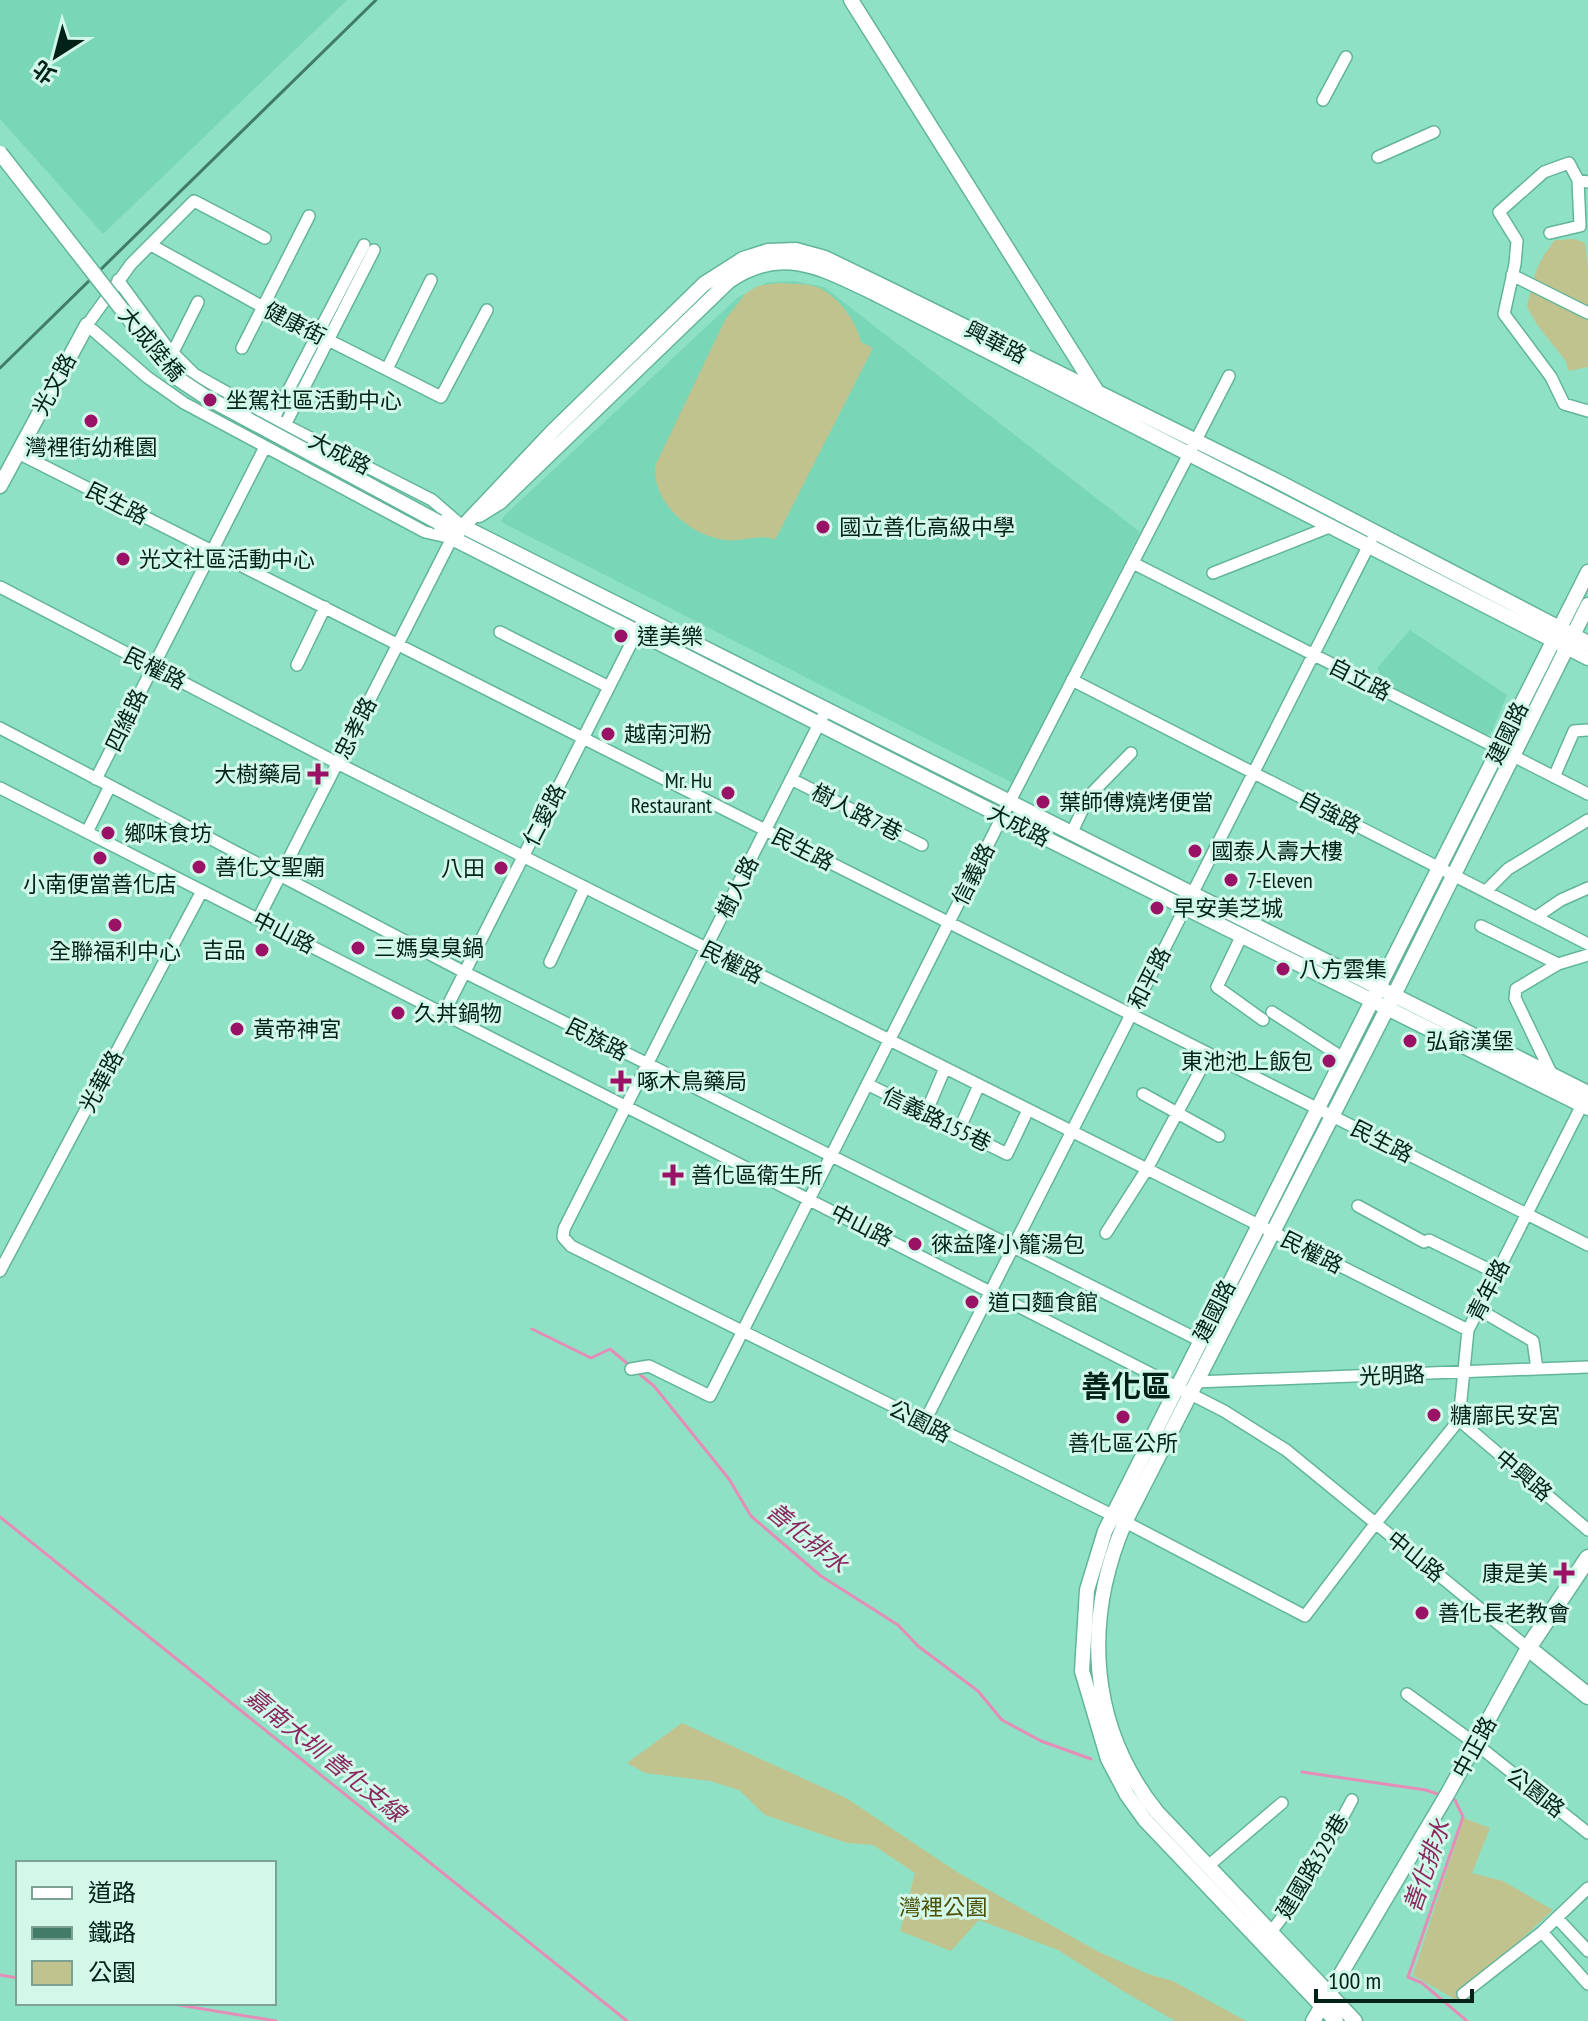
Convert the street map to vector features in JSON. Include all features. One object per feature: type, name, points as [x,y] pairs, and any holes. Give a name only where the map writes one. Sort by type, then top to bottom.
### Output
[{"type":"main road","name":"中正路","points":[[1528,1648],[1588,1558]]},
{"type":"main road","name":"中山路","points":[[1528,1648],[1588,1696]]},
{"type":"street","points":[[851,0],[1099,393]]},
{"type":"street","points":[[1323,100],[1346,57]]},
{"type":"street","points":[[1378,157],[1434,132]]},
{"type":"street","name":"大成陸橋","points":[[0,153],[150,347],[180,380],[204,396],[438,522]]},
{"type":"street","points":[[1550,233],[1580,226],[1583,181],[1569,163],[1544,172],[1499,212],[1517,241],[1504,314],[1551,377],[1564,404],[1588,411]]},
{"type":"street","points":[[87,325],[118,280],[194,201],[265,238]]},
{"type":"street","points":[[242,348],[309,216]]},
{"type":"street","name":"健康街","points":[[151,245],[263,307],[441,397],[487,310]]},
{"type":"street","points":[[280,422],[369,248]]},
{"type":"street","name":"興華路","points":[[457,532],[553,431],[704,284],[732,264],[768,251],[796,250],[825,258],[1099,393],[1332,526],[1372,540]]},
{"type":"street","name":"興華路","points":[[457,532],[500,502],[729,281],[745,271],[775,263],[806,264],[830,271],[1192,447],[1556,634],[1588,658]]},
{"type":"street","points":[[1512,275],[1588,313]]},
{"type":"street","name":"大成路","points":[[118,280],[172,354],[201,378],[432,500],[457,532]]},
{"type":"street","points":[[387,369],[431,280]]},
{"type":"street","points":[[172,354],[198,302]]},
{"type":"street","name":"大成路","points":[[87,325],[159,387],[265,447],[425,532],[457,532]]},
{"type":"street","name":"光文路","points":[[0,486],[87,325]]},
{"type":"street","name":"信義路","points":[[631,1369],[649,1366],[710,1396],[1229,376]]},
{"type":"street","name":"四維路","points":[[96,779],[265,447]]},
{"type":"street","name":"民生路","points":[[18,453],[1588,1245]]},
{"type":"street","name":"大成路","points":[[438,522],[1376,994]]},
{"type":"street","points":[[1213,573],[1332,526]]},
{"type":"street","name":"忠孝路","points":[[258,919],[457,532]]},
{"type":"street","name":"和平路","points":[[924,1423],[1372,540]]},
{"type":"street","name":"自立路","points":[[1133,563],[1588,794]]},
{"type":"street","name":"建國路","points":[[1355,2021],[1325,1999],[1145,1820],[1115,1763],[1082,1671],[1087,1590],[1105,1531],[1119,1518],[1192,1388],[1391,1001],[1447,871],[1506,752],[1556,634],[1588,572]]},
{"type":"street","name":"民權路","points":[[0,587],[337,763],[1468,1330]]},
{"type":"street","name":"建國路","points":[[1506,752],[1588,605]]},
{"type":"street","points":[[297,665],[325,607]]},
{"type":"street","name":"仁愛路","points":[[444,1013],[641,624]]},
{"type":"street","points":[[500,632],[609,687]]},
{"type":"street","name":"興華路","points":[[1570,642],[1588,643]]},
{"type":"street","name":"自強路","points":[[1072,680],[1588,944]]},
{"type":"street","name":"樹人路","points":[[626,1106],[823,717]]},
{"type":"street","name":"民族路","points":[[0,728],[464,972],[1199,1340]]},
{"type":"street","points":[[1554,777],[1574,731],[1588,730]]},
{"type":"street","points":[[1071,834],[1089,796],[1131,753]]},
{"type":"street","name":"樹人路7巷","points":[[791,779],[922,845]]},
{"type":"street","points":[[87,832],[110,786]]},
{"type":"street","name":"中山路","points":[[0,788],[1176,1386],[1192,1388],[1286,1450],[1528,1648]]},
{"type":"street","name":"大成路","points":[[1006,810],[1071,834],[1242,935],[1552,1075],[1586,1100]]},
{"type":"street","points":[[1486,891],[1508,869],[1588,820]]},
{"type":"street","name":"建國路","points":[[1119,1518],[1199,1340],[1376,994],[1447,871]]},
{"type":"street","points":[[550,962],[585,887]]},
{"type":"street","points":[[1536,917],[1561,900],[1588,888]]},
{"type":"street","name":"光華路","points":[[0,1271],[202,891]]},
{"type":"street","points":[[1481,926],[1558,964]]},
{"type":"street","points":[[1242,935],[1217,987],[1343,1058]]},
{"type":"street","points":[[1552,1075],[1515,998],[1516,989],[1558,964],[1588,955]]},
{"type":"street","name":"大成路","points":[[1391,1001],[1586,1100]]},
{"type":"street","points":[[1106,1233],[1147,1169],[1209,1054]]},
{"type":"street","points":[[926,1113],[945,1068]]},
{"type":"street","name":"信義路155巷","points":[[867,1084],[1007,1154],[1028,1110]]},
{"type":"street","points":[[959,1130],[979,1085]]},
{"type":"street","points":[[1143,1094],[1219,1136]]},
{"type":"street","name":"青年路","points":[[1459,1420],[1468,1330],[1586,1100]]},
{"type":"street","name":"公園路","points":[[626,1106],[564,1229],[564,1240],[571,1246],[1119,1518],[1305,1616],[1375,1524]]},
{"type":"street","points":[[1358,1206],[1424,1242],[1429,1240],[1496,1273]]},
{"type":"street","points":[[1478,1309],[1533,1341],[1537,1369]]},
{"type":"street","name":"光明路","points":[[1192,1388],[1588,1367]]},
{"type":"street","points":[[1375,1524],[1459,1420]]},
{"type":"street","name":"中興路","points":[[1459,1420],[1588,1530]]},
{"type":"street","name":"中正路","points":[[1313,2021],[1446,1797],[1528,1648]]},
{"type":"street","name":"公園路","points":[[1407,1694],[1588,1833]]},
{"type":"street","name":"建國路","points":[[1115,1763],[1131,1775],[1157,1812],[1271,1932],[1325,1999],[1336,2021]]},
{"type":"street","name":"建國路329巷","points":[[1271,1932],[1305,1887],[1352,1800]]},
{"type":"street","points":[[1208,1866],[1282,1803]]},
{"type":"street","points":[[1463,1994],[1542,1932],[1588,1889]]},
{"type":"street","points":[[1557,1918],[1588,1951]]},
{"type":"street","points":[[1542,1932],[1588,1984]]},
{"type":"shaded area","points":[[0,0],[347,0],[103,234],[0,119]]},
{"type":"shaded area","name":"國立善化高級中學","points":[[793,281],[824,287],[1140,532],[1013,783],[501,522],[737,298],[768,282]]},
{"type":"shaded area","points":[[1410,630],[1507,695],[1491,733],[1485,736],[1382,686],[1378,667]]},
{"type":"green space","points":[[1575,239],[1585,243],[1588,270],[1588,367],[1569,371],[1565,360],[1527,307],[1536,272],[1548,249],[1555,240]]},
{"type":"green space","points":[[777,283],[808,285],[825,291],[845,310],[861,342],[873,348],[775,540],[764,537],[726,540],[700,532],[677,516],[660,493],[655,466],[725,320],[745,294],[758,286]]},
{"type":"green space","name":"灣裡公園","points":[[682,1723],[846,1798],[957,1872],[1097,1951],[1148,1974],[1173,1981],[1246,2021],[1175,2021],[1058,1950],[979,1920],[951,1951],[900,1931],[915,1873],[873,1845],[847,1843],[765,1815],[739,1790],[710,1781],[645,1773],[627,1763]]},
{"type":"green space","points":[[1464,1818],[1490,1828],[1472,1873],[1503,1881],[1553,1910],[1456,2000],[1413,1975]]},
{"type":"waterway","name":"善化排水","points":[[532,1329],[591,1358],[610,1349],[629,1365]]},
{"type":"waterway","name":"善化排水","points":[[638,1373],[654,1386],[729,1479],[751,1516],[821,1576],[898,1625],[918,1646],[978,1691],[1002,1720],[1041,1741],[1091,1759]]},
{"type":"waterway","name":"嘉南大圳 善化支線","points":[[0,1517],[627,2021]]},
{"type":"waterway","name":"善化排水","points":[[1302,1772],[1426,1790],[1440,1795]]},
{"type":"waterway","name":"善化排水","points":[[1451,1799],[1455,1800],[1463,1817],[1408,1977],[1422,1983],[1467,2021]]},
{"type":"waterway","points":[[0,1975],[16,1978]]},
{"type":"waterway","points":[[179,2005],[276,2021]]},
{"type":"railway","points":[[0,368],[376,0]]},
{"type":"place","name":"坐駕社區活動中心","points":[[210,400]]},
{"type":"place","name":"灣裡街幼稚園","points":[[91,421]]},
{"type":"place","name":"國立善化高級中學","points":[[823,527]]},
{"type":"place","name":"光文社區活動中心","points":[[123,559]]},
{"type":"place","name":"達美樂","points":[[621,636]]},
{"type":"place","name":"越南河粉","points":[[608,734]]},
{"type":"place","name":"大樹藥局","points":[[318,774]]},
{"type":"place","name":"Mr. Hu Restaurant","points":[[728,793]]},
{"type":"place","name":"葉師傅燒烤便當","points":[[1043,802]]},
{"type":"place","name":"鄉味食坊","points":[[108,833]]},
{"type":"place","name":"國泰人壽大樓","points":[[1195,851]]},
{"type":"place","name":"小南便當善化店","points":[[100,858]]},
{"type":"place","name":"善化文聖廟","points":[[199,867]]},
{"type":"place","name":"八田","points":[[501,868]]},
{"type":"place","name":"7-Eleven","points":[[1231,880]]},
{"type":"place","name":"早安美芝城","points":[[1157,908]]},
{"type":"place","name":"全聯福利中心","points":[[115,925]]},
{"type":"place","name":"三媽臭臭鍋","points":[[358,948]]},
{"type":"place","name":"吉品","points":[[262,950]]},
{"type":"place","name":"八方雲集","points":[[1283,969]]},
{"type":"place","name":"久丼鍋物","points":[[398,1013]]},
{"type":"place","name":"黃帝神宮","points":[[237,1029]]},
{"type":"place","name":"弘爺漢堡","points":[[1410,1041]]},
{"type":"place","name":"東池池上飯包","points":[[1329,1061]]},
{"type":"place","name":"啄木鳥藥局","points":[[621,1081]]},
{"type":"place","name":"善化區衛生所","points":[[673,1175]]},
{"type":"place","name":"徠益隆小籠湯包","points":[[915,1244]]},
{"type":"place","name":"道口麵食館","points":[[972,1302]]},
{"type":"place","name":"糖廍民安宮","points":[[1434,1415]]},
{"type":"place","name":"善化區公所","points":[[1123,1417]]},
{"type":"place","name":"康是美","points":[[1564,1573]]},
{"type":"place","name":"善化長老教會","points":[[1422,1613]]},
{"type":"district","name":"善化區","points":[[1126,1387]]}]
